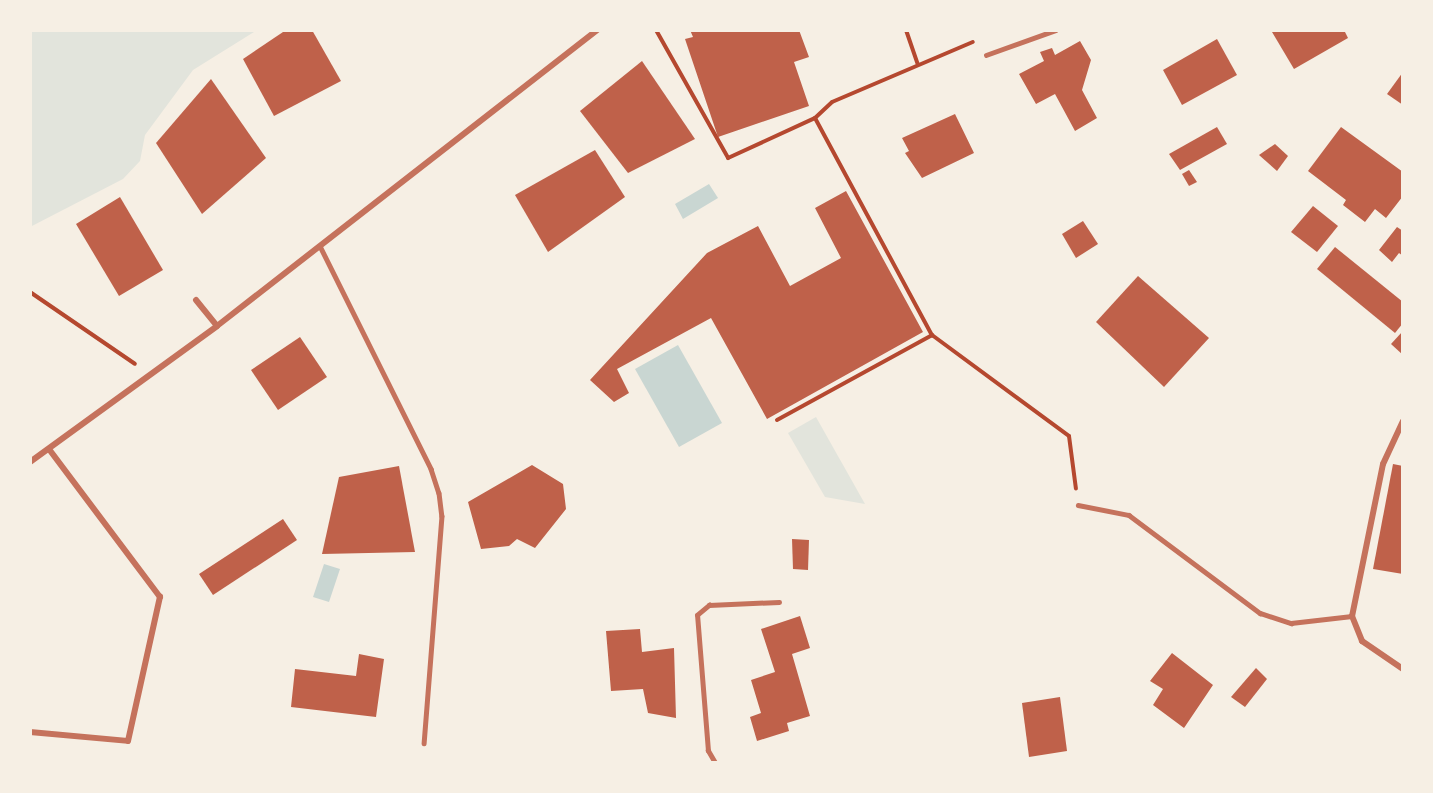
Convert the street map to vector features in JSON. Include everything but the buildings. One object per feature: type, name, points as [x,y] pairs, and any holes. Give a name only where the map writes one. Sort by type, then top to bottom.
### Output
[{"type":"street","points":[[30,462],[153,376],[321,248],[597,30]]},
{"type":"street","points":[[196,300],[217,327]]},
{"type":"street","points":[[1403,421],[1383,464],[1352,616],[1362,641],[1403,669]]},
{"type":"street","points":[[30,732],[128,741],[160,597],[49,448]]},
{"type":"lane","points":[[986,55],[1056,30]]},
{"type":"lane","points":[[321,248],[432,469],[439,493],[442,516],[424,743]]},
{"type":"lane","points":[[1078,505],[1129,515],[1260,613],[1291,623],[1352,616]]},
{"type":"lane","points":[[715,763],[708,751],[697,615],[709,604],[779,602]]},
{"type":"path","points":[[656,30],[728,158],[815,118],[832,102],[982,39]]},
{"type":"path","points":[[906,30],[918,64]]},
{"type":"path","points":[[815,118],[932,335],[1069,436],[1078,505]]},
{"type":"path","points":[[30,292],[153,376]]},
{"type":"path","points":[[777,420],[932,335]]},
{"type":"shaded area","points":[[30,30],[257,30],[193,70],[145,135],[140,161],[123,179],[30,227]]},
{"type":"shaded area","points":[[709,184],[718,198],[683,219],[675,204]]},
{"type":"shaded area","points":[[678,345],[722,423],[679,447],[635,369]]},
{"type":"shaded area","points":[[816,417],[865,504],[825,497],[788,433]]},
{"type":"shaded area","points":[[324,564],[340,569],[329,602],[313,597]]}]
